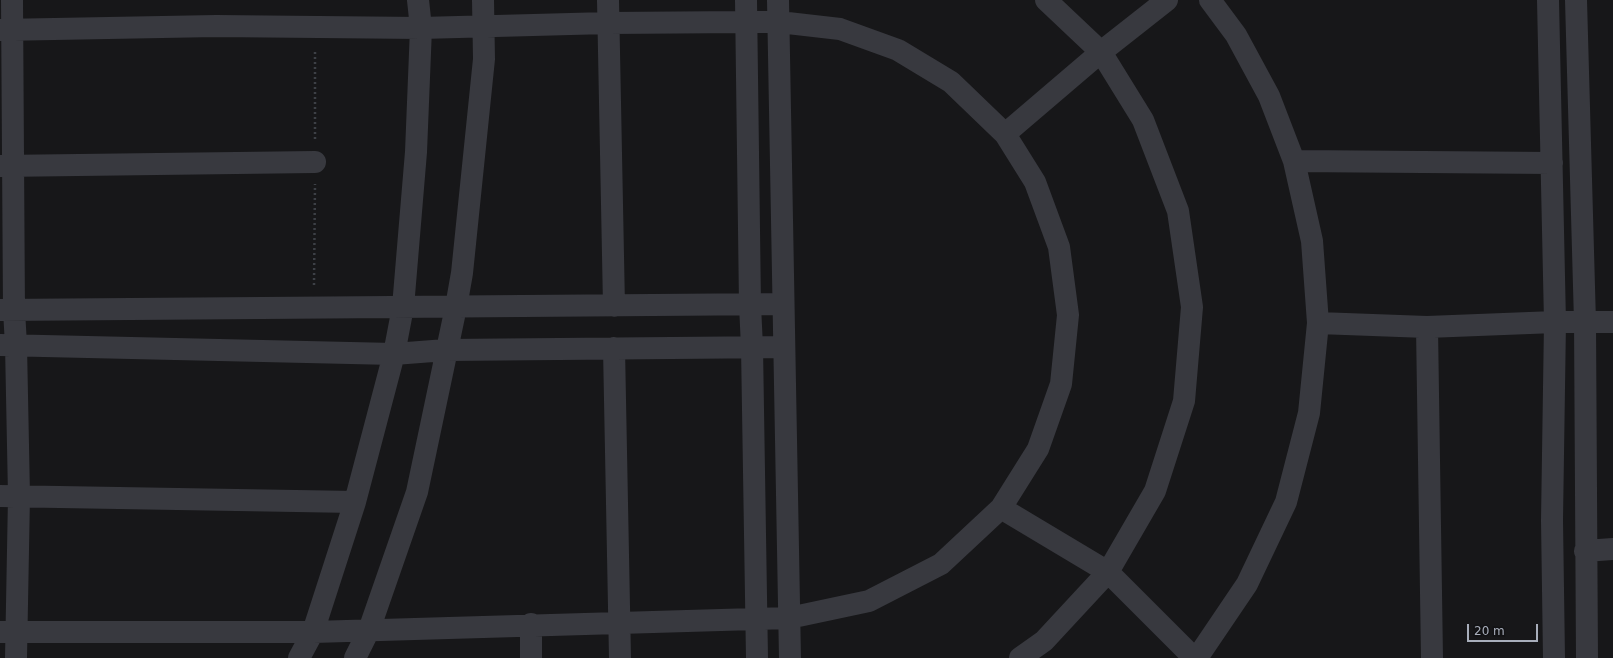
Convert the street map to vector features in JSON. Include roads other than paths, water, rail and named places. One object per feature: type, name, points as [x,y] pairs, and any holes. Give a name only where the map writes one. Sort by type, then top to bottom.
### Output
[{"type":"street","points":[[12,0],[6,30],[7,310],[10,496],[8,632],[16,658]]},
{"type":"street","points":[[299,658],[313,632],[355,502],[394,354],[403,307],[416,152],[421,28],[418,0]]},
{"type":"street","points":[[354,658],[369,630],[417,492],[456,307],[463,265],[484,59],[483,0]]},
{"type":"street","points":[[608,0],[614,306]]},
{"type":"street","points":[[746,0],[757,658]]},
{"type":"street","points":[[778,0],[790,658]]},
{"type":"street","points":[[1020,658],[1044,641],[1108,572],[1155,491],[1184,401],[1192,307],[1178,211],[1143,120],[1101,52],[1046,0]]},
{"type":"street","points":[[1005,134],[1101,52],[1167,0]]},
{"type":"street","points":[[1001,508],[1108,572],[1195,658],[1247,584],[1286,502],[1310,414],[1318,323],[1312,241],[1294,161],[1269,96],[1236,35],[1210,0]]},
{"type":"street","points":[[1548,0],[1555,322],[1552,520],[1554,658]]},
{"type":"street","points":[[1576,0],[1585,322],[1585,551],[1587,658]]},
{"type":"street","points":[[6,30],[216,26],[421,28],[608,23],[746,22],[779,22],[840,29],[898,50],[951,82],[1005,134],[1035,182],[1059,247],[1068,315],[1061,384],[1038,450],[1001,508],[941,564],[869,601],[789,618],[531,624],[313,632],[8,632]]},
{"type":"street","points":[[1294,161],[1552,163]]},
{"type":"street","points":[[6,166],[315,162]]},
{"type":"street","points":[[7,310],[783,304]]},
{"type":"street","points":[[1318,323],[1427,327],[1555,322],[1613,322]]},
{"type":"street","points":[[1427,327],[1432,658]]},
{"type":"street","points":[[8,345],[394,354],[446,350],[784,347]]},
{"type":"street","points":[[614,348],[620,658]]},
{"type":"street","points":[[10,496],[355,502]]},
{"type":"street","points":[[1585,551],[1613,550]]},
{"type":"street","points":[[531,624],[531,658]]}]
